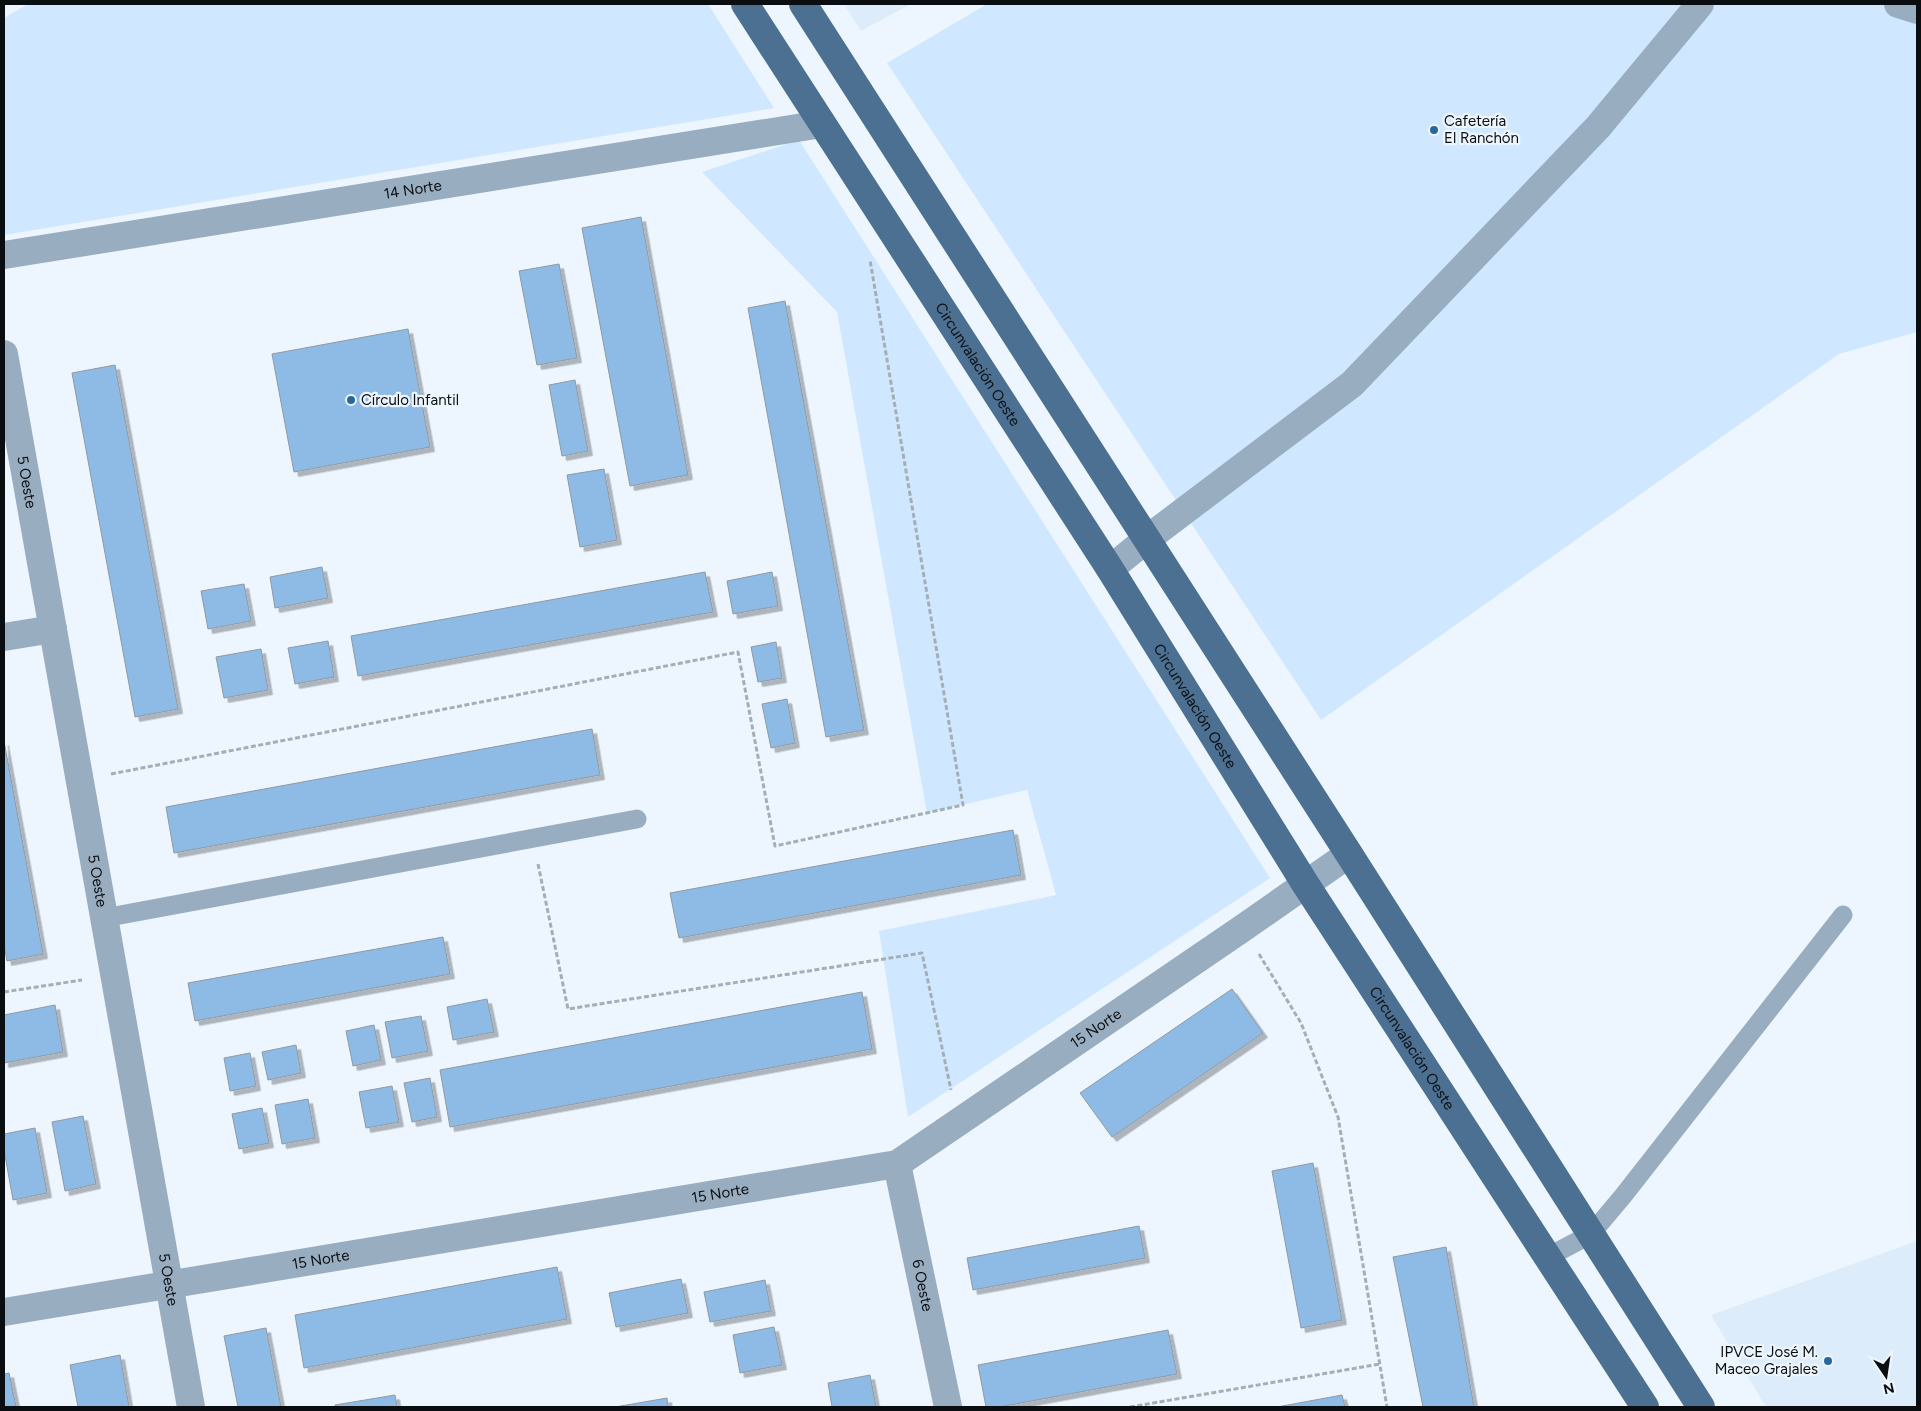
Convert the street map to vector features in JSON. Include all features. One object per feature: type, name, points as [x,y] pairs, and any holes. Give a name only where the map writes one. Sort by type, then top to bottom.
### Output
[{"type":"main road","name":"Circunvalación Oeste","points":[[745,4],[1110,569],[1306,885],[1645,1407]]},
{"type":"main road","points":[[803,4],[1349,854],[1701,1407]]},
{"type":"street","points":[[1110,569],[1352,384],[1598,127],[1700,4]]},
{"type":"street","points":[[1898,4],[1917,10]]},
{"type":"street","name":"14 Norte","points":[[4,255],[822,124]]},
{"type":"street","name":"5 Oeste","points":[[4,354],[191,1407]]},
{"type":"street","points":[[4,637],[53,629]]},
{"type":"street","name":"15 Norte","points":[[4,1312],[897,1164],[1349,854]]},
{"type":"street","name":"6 Oeste","points":[[897,1164],[948,1407]]},
{"type":"lane","points":[[104,918],[637,820]]},
{"type":"lane","points":[[1548,1257],[1591,1234],[1623,1196],[1843,915]]},
{"type":"path","points":[[79,780],[738,652],[775,846],[963,805],[870,256]]},
{"type":"path","points":[[532,839],[568,1009],[922,953],[957,1122]]},
{"type":"path","points":[[1243,928],[1301,1023],[1338,1117],[1387,1407]]},
{"type":"path","points":[[4,992],[114,975]]},
{"type":"path","points":[[1130,1407],[1380,1364]]},
{"type":"shaded area","points":[[28,4],[708,4],[774,108],[4,235],[4,18]]},
{"type":"shaded area","points":[[844,4],[911,4],[861,31]]},
{"type":"shaded area","points":[[987,4],[1917,4],[1917,332],[1839,354],[1321,720],[887,63]]},
{"type":"shaded area","points":[[799,140],[1270,878],[908,1117],[879,931],[1056,895],[1027,790],[927,813],[837,312],[702,172]]},
{"type":"shaded area","name":"IPVCE José M. Maceo Grajales","points":[[1917,1241],[1917,1407],[1766,1407],[1711,1315]]},
{"type":"building","points":[[641,217],[688,475],[630,486],[582,228]]},
{"type":"building","points":[[559,264],[577,358],[537,365],[519,271]]},
{"type":"building","points":[[785,301],[864,730],[826,737],[748,308]]},
{"type":"building","name":"Círculo Infantil","points":[[408,329],[430,447],[294,472],[272,354]]},
{"type":"building","points":[[115,365],[178,709],[135,717],[72,373]]},
{"type":"building","points":[[575,380],[588,451],[562,456],[549,385]]},
{"type":"building","points":[[604,469],[617,540],[580,547],[567,475]]},
{"type":"building","points":[[322,567],[328,598],[275,608],[270,577]]},
{"type":"building","points":[[705,572],[713,612],[358,676],[351,636]]},
{"type":"building","points":[[772,572],[778,606],[733,614],[727,581]]},
{"type":"building","points":[[244,584],[251,621],[208,629],[201,591]]},
{"type":"building","points":[[328,641],[334,677],[295,684],[288,648]]},
{"type":"building","points":[[776,642],[782,678],[758,682],[751,647]]},
{"type":"building","points":[[261,649],[268,690],[224,698],[216,657]]},
{"type":"building","points":[[787,699],[795,743],[771,748],[762,704]]},
{"type":"building","points":[[592,729],[600,775],[174,853],[166,807]]},
{"type":"building","points":[[4,741],[43,954],[7,961],[4,945]]},
{"type":"building","points":[[1013,830],[1021,875],[679,938],[670,893]]},
{"type":"building","points":[[443,937],[450,974],[195,1021],[188,983]]},
{"type":"building","points":[[1232,989],[1263,1033],[1112,1137],[1080,1093]]},
{"type":"building","points":[[862,992],[872,1049],[450,1127],[440,1070]]},
{"type":"building","points":[[487,999],[494,1032],[453,1040],[447,1007]]},
{"type":"building","points":[[55,1005],[63,1052],[4,1063],[4,1015]]},
{"type":"building","points":[[421,1016],[428,1051],[392,1058],[385,1022]]},
{"type":"building","points":[[374,1025],[381,1060],[353,1066],[346,1031]]},
{"type":"building","points":[[296,1045],[301,1073],[268,1080],[262,1052]]},
{"type":"building","points":[[250,1053],[256,1086],[230,1091],[224,1058]]},
{"type":"building","points":[[430,1078],[437,1117],[412,1122],[404,1083]]},
{"type":"building","points":[[392,1086],[399,1122],[366,1128],[359,1092]]},
{"type":"building","points":[[308,1099],[315,1138],[282,1144],[275,1105]]},
{"type":"building","points":[[262,1108],[269,1143],[239,1149],[232,1114]]},
{"type":"building","points":[[83,1116],[96,1184],[65,1191],[52,1122]]},
{"type":"building","points":[[35,1128],[47,1193],[13,1200],[4,1150],[4,1134]]},
{"type":"building","points":[[1313,1163],[1342,1320],[1301,1328],[1272,1171]]},
{"type":"building","points":[[1139,1226],[1145,1258],[973,1290],[967,1258]]},
{"type":"building","points":[[1446,1247],[1474,1407],[1423,1407],[1393,1257]]},
{"type":"building","points":[[557,1267],[567,1319],[304,1368],[295,1315]]},
{"type":"building","points":[[681,1279],[688,1313],[616,1327],[609,1293]]},
{"type":"building","points":[[765,1280],[771,1311],[710,1322],[704,1292]]},
{"type":"building","points":[[774,1327],[782,1365],[740,1373],[733,1335]]},
{"type":"building","points":[[266,1328],[281,1407],[238,1407],[224,1336]]},
{"type":"building","points":[[1168,1330],[1177,1374],[999,1407],[986,1407],[978,1365]]},
{"type":"building","points":[[120,1355],[129,1407],[78,1407],[70,1365]]},
{"type":"building","points":[[9,1373],[16,1407],[4,1407],[4,1374]]},
{"type":"building","points":[[870,1375],[876,1407],[832,1407],[828,1383]]},
{"type":"building","points":[[395,1395],[397,1407],[335,1407],[335,1405]]},
{"type":"building","points":[[1342,1395],[1345,1407],[1277,1407]]},
{"type":"building","points":[[667,1398],[668,1407],[615,1407]]},
{"type":"place","name":"Cafetería El Ranchón","points":[[1434,130]]},
{"type":"place","name":"Círculo Infantil","points":[[351,400]]},
{"type":"place","name":"IPVCE José M. Maceo Grajales","points":[[1828,1361]]}]
